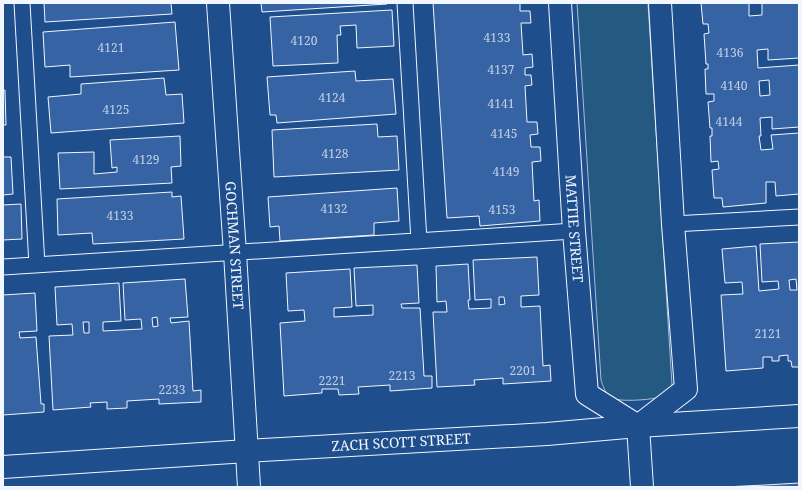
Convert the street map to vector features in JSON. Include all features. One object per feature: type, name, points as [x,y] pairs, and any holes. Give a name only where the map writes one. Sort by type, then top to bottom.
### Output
[{"type":"street","name":"GOCHMAN STREET","points":[[218,3],[249,487]]},
{"type":"street","name":"MATTIE STREET","points":[[560,3],[574,231],[587,394],[638,426]]},
{"type":"street","points":[[642,487],[638,426],[686,389],[673,224],[660,3]]},
{"type":"street","name":"ZACH SCOTT STREET","points":[[3,468],[247,451],[547,434],[638,426],[799,416]]},
{"type":"lane","points":[[22,3],[36,265]]},
{"type":"lane","points":[[405,3],[420,241]]},
{"type":"lane","points":[[673,224],[799,217]]},
{"type":"lane","points":[[3,267],[574,231]]},
{"type":"shaded area","points":[[577,3],[648,3],[672,385],[666,393],[656,398],[621,400],[612,398],[605,390],[601,380]]},
{"type":"building","points":[[44,3],[171,3],[172,14],[45,22]]},
{"type":"building","points":[[261,3],[387,3],[387,4],[262,12]]},
{"type":"building","points":[[433,3],[520,3],[520,11],[530,11],[531,23],[521,23],[523,55],[532,54],[533,67],[525,68],[525,75],[531,75],[532,85],[525,86],[527,122],[537,122],[538,134],[530,135],[531,147],[540,147],[541,161],[532,162],[534,201],[539,200],[540,221],[480,226],[479,216],[447,218]]},
{"type":"building","points":[[701,3],[749,3],[749,16],[762,15],[762,3],[799,3],[799,58],[768,60],[768,49],[757,50],[758,68],[799,65],[799,127],[772,129],[772,117],[760,118],[761,136],[759,136],[761,150],[773,149],[771,135],[799,133],[799,194],[776,196],[775,182],[766,182],[766,203],[723,207],[722,198],[714,198],[712,170],[719,169],[718,161],[711,162],[710,136],[712,136],[712,128],[710,128],[708,102],[714,101],[714,94],[706,94],[705,69],[708,69],[708,64],[706,64],[704,34],[709,33],[708,24],[703,24]],"holes":[[[769,80],[770,95],[760,96],[759,81]]]},
{"type":"building","points":[[392,10],[394,46],[357,48],[356,25],[340,26],[341,35],[337,35],[338,63],[273,66],[270,17]]},
{"type":"building","points":[[175,22],[179,70],[70,77],[70,65],[45,67],[43,32]]},
{"type":"building","points":[[355,71],[356,81],[393,79],[396,114],[277,123],[276,115],[270,115],[267,77]]},
{"type":"building","points":[[164,78],[166,95],[182,94],[184,123],[51,133],[48,97],[81,94],[81,84]]},
{"type":"building","points":[[5,90],[6,125],[3,125],[3,91]]},
{"type":"building","points":[[377,124],[378,137],[397,136],[399,170],[274,177],[272,130]]},
{"type":"building","points":[[180,136],[181,166],[171,167],[172,183],[60,189],[58,153],[94,152],[94,174],[117,172],[117,167],[112,168],[110,140]]},
{"type":"building","points":[[3,157],[11,157],[13,194],[3,195]]},
{"type":"building","points":[[397,188],[399,221],[374,223],[374,235],[280,241],[279,226],[270,227],[268,197]]},
{"type":"building","points":[[172,192],[172,197],[181,196],[184,239],[93,244],[92,233],[58,235],[57,199]]},
{"type":"building","points":[[21,204],[22,239],[3,240],[3,205]]},
{"type":"building","points":[[799,242],[799,367],[792,367],[791,361],[788,361],[788,355],[779,356],[779,361],[772,361],[772,357],[763,357],[763,368],[726,371],[721,295],[743,294],[742,282],[725,283],[722,249],[756,246],[759,291],[779,289],[778,281],[762,282],[760,244]],"holes":[[[796,279],[797,290],[790,290],[789,280]]]},
{"type":"building","points":[[537,257],[539,295],[521,296],[521,307],[540,306],[543,366],[550,365],[551,381],[503,384],[503,378],[474,380],[475,385],[437,387],[433,312],[447,312],[446,301],[437,302],[436,266],[468,264],[469,309],[491,308],[491,299],[475,300],[473,260]],"holes":[[[499,297],[504,297],[505,304],[499,305]]]},
{"type":"building","points":[[417,265],[419,303],[401,304],[402,308],[420,308],[424,376],[432,376],[432,388],[390,391],[390,385],[358,387],[359,394],[339,395],[338,389],[322,389],[322,393],[284,396],[280,323],[305,321],[304,310],[288,311],[286,273],[350,269],[352,307],[334,308],[334,317],[373,315],[373,305],[356,306],[354,268]]},
{"type":"building","points":[[185,279],[188,317],[170,318],[171,323],[189,321],[193,391],[201,390],[201,402],[159,404],[159,399],[127,401],[127,408],[107,409],[107,402],[90,403],[91,407],[53,410],[49,336],[73,335],[72,324],[57,325],[55,287],[119,283],[121,321],[103,322],[103,331],[142,329],[141,319],[125,320],[123,283]],"holes":[[[157,317],[158,326],[153,327],[152,318]],[[83,322],[89,322],[89,333],[84,333]]]},
{"type":"building","points":[[35,293],[37,331],[19,332],[20,338],[36,337],[41,404],[44,404],[44,412],[3,415],[3,295]]},
{"type":"building","points":[[799,483],[799,487],[723,487],[765,485]]}]
